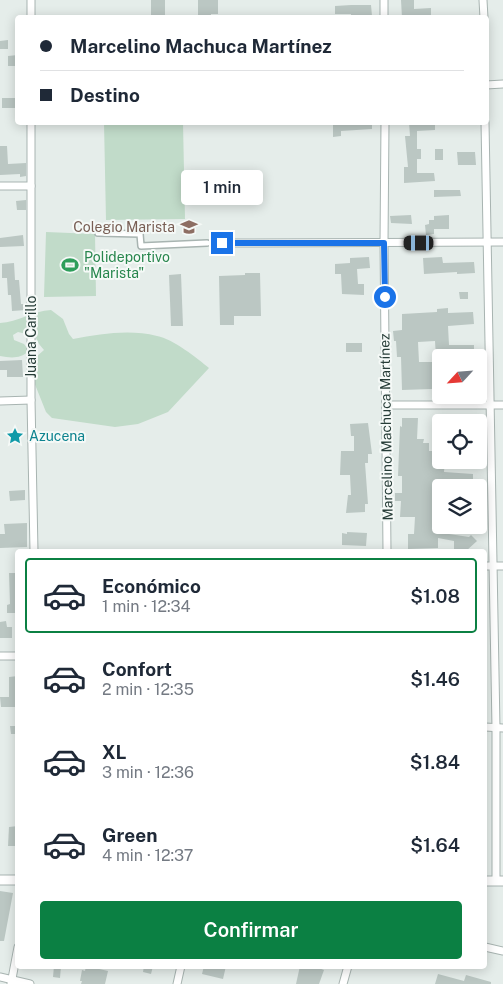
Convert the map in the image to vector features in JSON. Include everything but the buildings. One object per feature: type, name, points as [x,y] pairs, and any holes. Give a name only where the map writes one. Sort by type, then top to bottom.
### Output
[{"type":"street","points":[[31,0],[31,15]]},
{"type":"street","points":[[384,0],[384,15]]},
{"type":"street","points":[[483,0],[484,15]]},
{"type":"street","points":[[489,84],[503,84]]},
{"type":"street","name":"Juana Carillo","points":[[31,125],[31,400],[34,549]]},
{"type":"street","name":"Marcelino Machuca Martínez","points":[[385,125],[384,243],[387,549]]},
{"type":"street","points":[[485,125],[493,566],[499,728],[500,881],[487,881]]},
{"type":"street","points":[[0,186],[31,186]]},
{"type":"street","points":[[98,234],[140,234],[142,246],[207,243]]},
{"type":"street","points":[[222,243],[503,242]]},
{"type":"street","points":[[0,401],[31,400]]},
{"type":"street","points":[[386,405],[503,404]]},
{"type":"street","points":[[487,566],[503,566]]},
{"type":"street","points":[[0,656],[15,656]]},
{"type":"street","points":[[0,880],[15,880]]},
{"type":"street","points":[[487,947],[503,951]]},
{"type":"street","points":[[12,982],[15,964]]},
{"type":"street","points":[[177,984],[180,969]]},
{"type":"street","points":[[343,984],[347,969]]},
{"type":"street","points":[[0,977],[12,982],[30,984]]},
{"type":"green space","points":[[104,125],[183,125],[185,219],[106,220]]},
{"type":"green space","name":"Polideportivo \"Marista\"","points":[[46,232],[95,234],[96,296],[44,297]]},
{"type":"green space","points":[[51,310],[63,319],[73,339],[126,333],[157,336],[177,345],[209,368],[168,412],[138,424],[115,427],[52,418],[46,412],[34,382],[36,357],[44,350],[35,336],[18,332],[13,335],[14,340],[24,344],[29,351],[15,357],[0,356],[0,323]]},
{"type":"place","name":"Colegio Marista","points":[[189,227]]},
{"type":"place","name":"Polideportivo \"Marista\"","points":[[70,265]]},
{"type":"place","name":"Azucena","points":[[15,436]]},
{"type":"route","points":[[222,243],[384,243],[385,297]]}]
